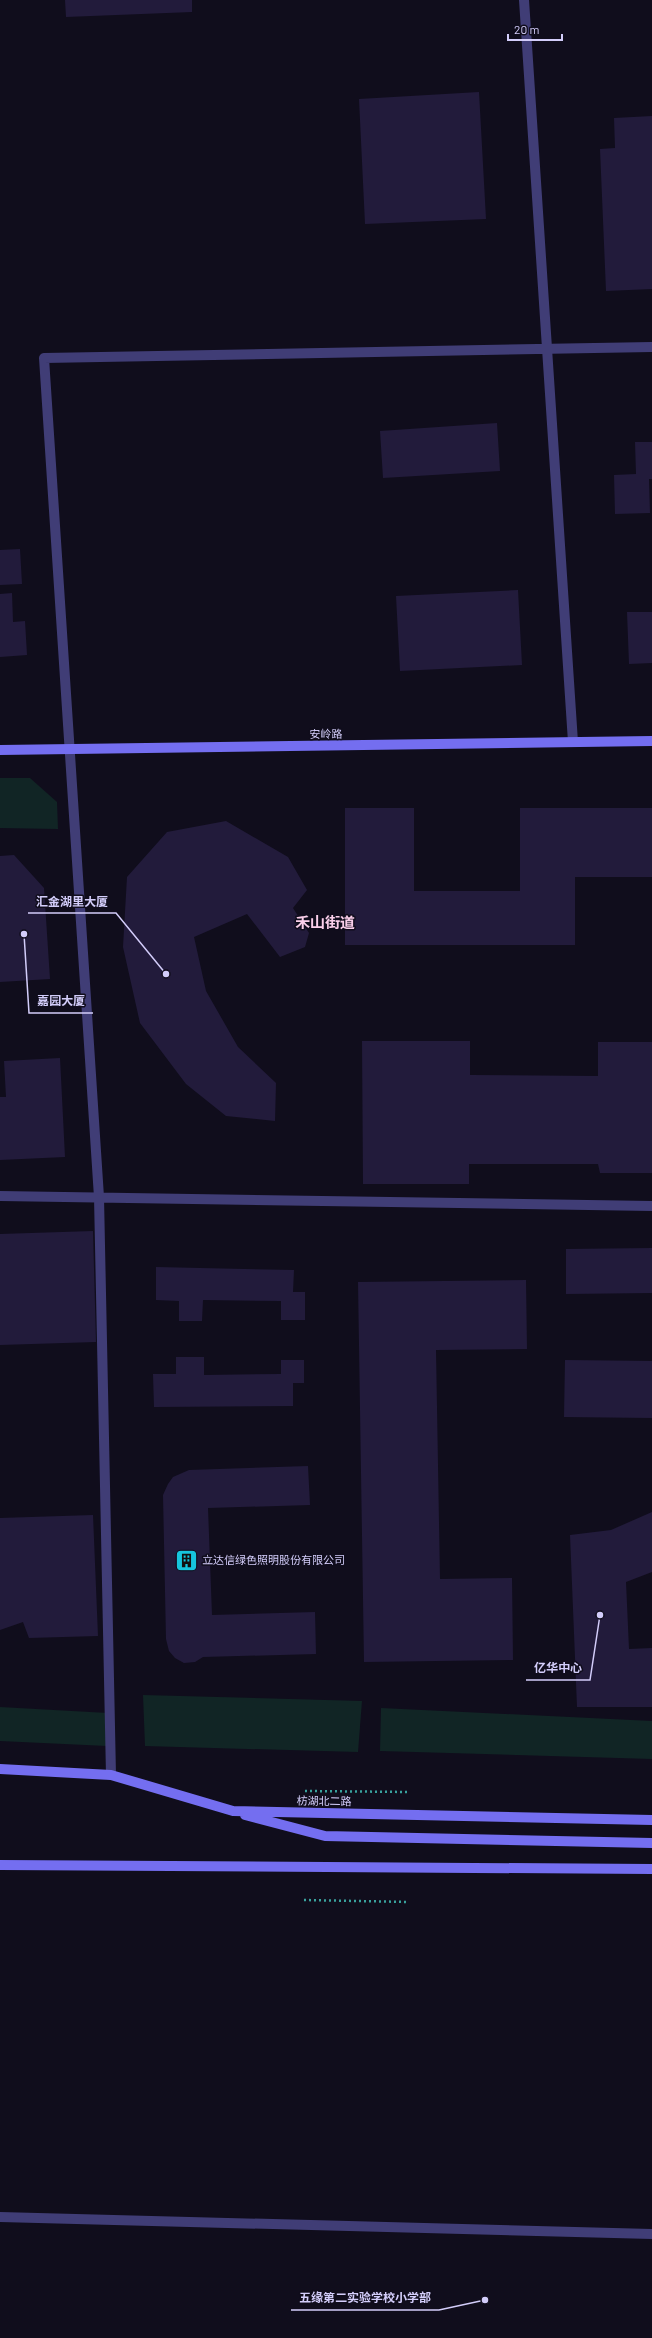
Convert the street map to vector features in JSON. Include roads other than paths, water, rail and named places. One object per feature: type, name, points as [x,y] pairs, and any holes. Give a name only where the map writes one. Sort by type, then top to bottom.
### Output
[{"type":"main road","name":"安岭路","points":[[0,750],[652,741]]},
{"type":"main road","name":"枋湖北二路","points":[[0,1769],[111,1775],[233,1812],[652,1820]]},
{"type":"main road","points":[[233,1812],[325,1836],[652,1843]]},
{"type":"main road","points":[[0,1865],[652,1869]]},
{"type":"street","points":[[524,0],[573,742]]},
{"type":"street","points":[[111,1775],[99,1197],[68,749],[44,358],[652,347]]},
{"type":"street","points":[[0,1196],[652,1206]]},
{"type":"street","points":[[0,2217],[652,2234]]},
{"type":"place","name":"嘉园大厦","points":[[24,934]]},
{"type":"place","name":"汇金湖里大厦","points":[[166,974]]},
{"type":"place","name":"立达信绿色照明股份有限公司","points":[[187,1560]]},
{"type":"place","name":"亿华中心","points":[[600,1615]]},
{"type":"place","name":"五缘第二实验学校小学部","points":[[485,2300]]},
{"type":"district","name":"禾山街道","points":[[325,923]]}]
